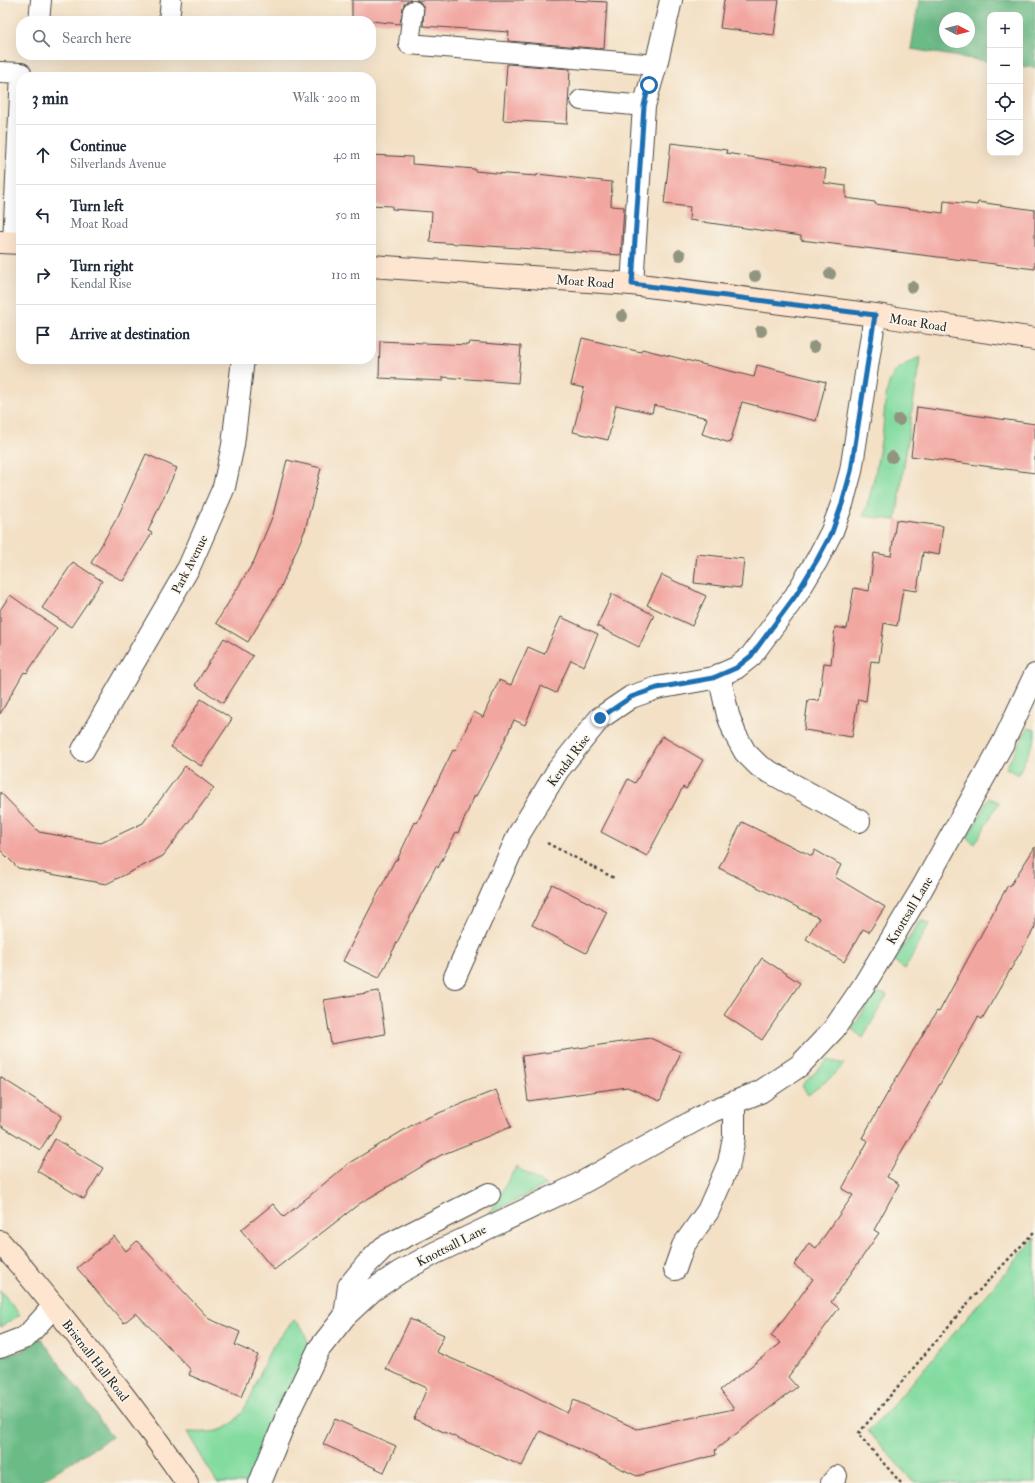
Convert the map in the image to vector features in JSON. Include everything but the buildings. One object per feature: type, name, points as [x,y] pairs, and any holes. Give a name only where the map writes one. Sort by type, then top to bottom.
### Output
[{"type":"street","points":[[632,284],[644,106],[656,65],[671,0]]},
{"type":"street","name":"Moat Road","points":[[376,266],[632,284],[875,315],[1035,339]]},
{"type":"street","name":"Kendal Rise","points":[[455,977],[493,890],[522,830],[558,770],[600,718],[631,697],[657,688],[713,678],[736,668],[751,656],[768,634],[806,577],[832,532],[842,504],[851,471],[875,315]]},
{"type":"street","name":"Park Avenue","points":[[83,750],[189,567],[224,487],[233,445],[241,364]]},
{"type":"street","points":[[719,675],[728,715],[735,734],[746,752],[759,766],[859,821]]},
{"type":"street","name":"Knottsall Lane","points":[[260,1483],[289,1412],[319,1349],[345,1316],[373,1290],[409,1267],[471,1235],[576,1186],[712,1111],[760,1092],[799,1066],[834,1029],[864,985],[925,884],[1003,743],[1035,675]]},
{"type":"street","points":[[675,1269],[683,1246],[708,1211],[729,1163],[734,1138],[734,1102]]},
{"type":"street","points":[[345,1316],[349,1286],[367,1264],[384,1247],[489,1194]]},
{"type":"street","points":[[460,1209],[471,1235]]},
{"type":"street","points":[[395,1241],[409,1267]]},
{"type":"street","name":"Bristnall Hall Road","points":[[0,1242],[36,1282],[140,1416],[187,1483]]},
{"type":"street","points":[[0,1348],[26,1337],[54,1306]]},
{"type":"lane","points":[[40,16],[41,0]]},
{"type":"lane","points":[[169,16],[171,0]]},
{"type":"lane","points":[[413,11],[408,44],[656,65]]},
{"type":"lane","points":[[0,72],[16,73]]},
{"type":"lane","points":[[581,100],[644,106]]},
{"type":"lane","points":[[11,242],[16,158]]},
{"type":"path","points":[[522,830],[616,879]]},
{"type":"path","points":[[901,1483],[858,1434],[973,1297],[1035,1231]]},
{"type":"green space","points":[[919,0],[1035,0],[1035,68],[1023,66],[1023,12],[987,12],[987,62],[911,49]]},
{"type":"green space","points":[[920,357],[896,520],[863,516],[872,487],[882,436],[885,402],[889,384],[898,369]]},
{"type":"green space","points":[[1028,728],[1035,730],[1035,739],[1018,775],[1006,768]]},
{"type":"green space","points":[[989,798],[999,802],[975,844],[967,838]]},
{"type":"green space","points":[[921,920],[929,924],[905,969],[894,961]]},
{"type":"green space","points":[[876,992],[887,995],[863,1038],[852,1029]]},
{"type":"green space","points":[[828,1060],[844,1064],[834,1075],[808,1095],[802,1085]]},
{"type":"green space","points":[[516,1167],[546,1185],[489,1214]]},
{"type":"green space","points":[[1035,1238],[1035,1483],[914,1483],[868,1431],[893,1405]]},
{"type":"green space","points":[[0,1290],[20,1315],[0,1327]]},
{"type":"green space","points":[[294,1320],[302,1327],[310,1347],[251,1483],[217,1483],[187,1432],[208,1432],[225,1429],[237,1418],[249,1401],[270,1351]]},
{"type":"green space","points":[[41,1338],[112,1437],[37,1483],[0,1483],[0,1357],[22,1351]]},
{"type":"route","points":[[600,718],[631,697],[657,688],[683,682],[713,678],[736,668],[751,656],[796,595],[832,532],[842,504],[851,471],[875,315],[632,284],[644,106],[649,85]]}]
